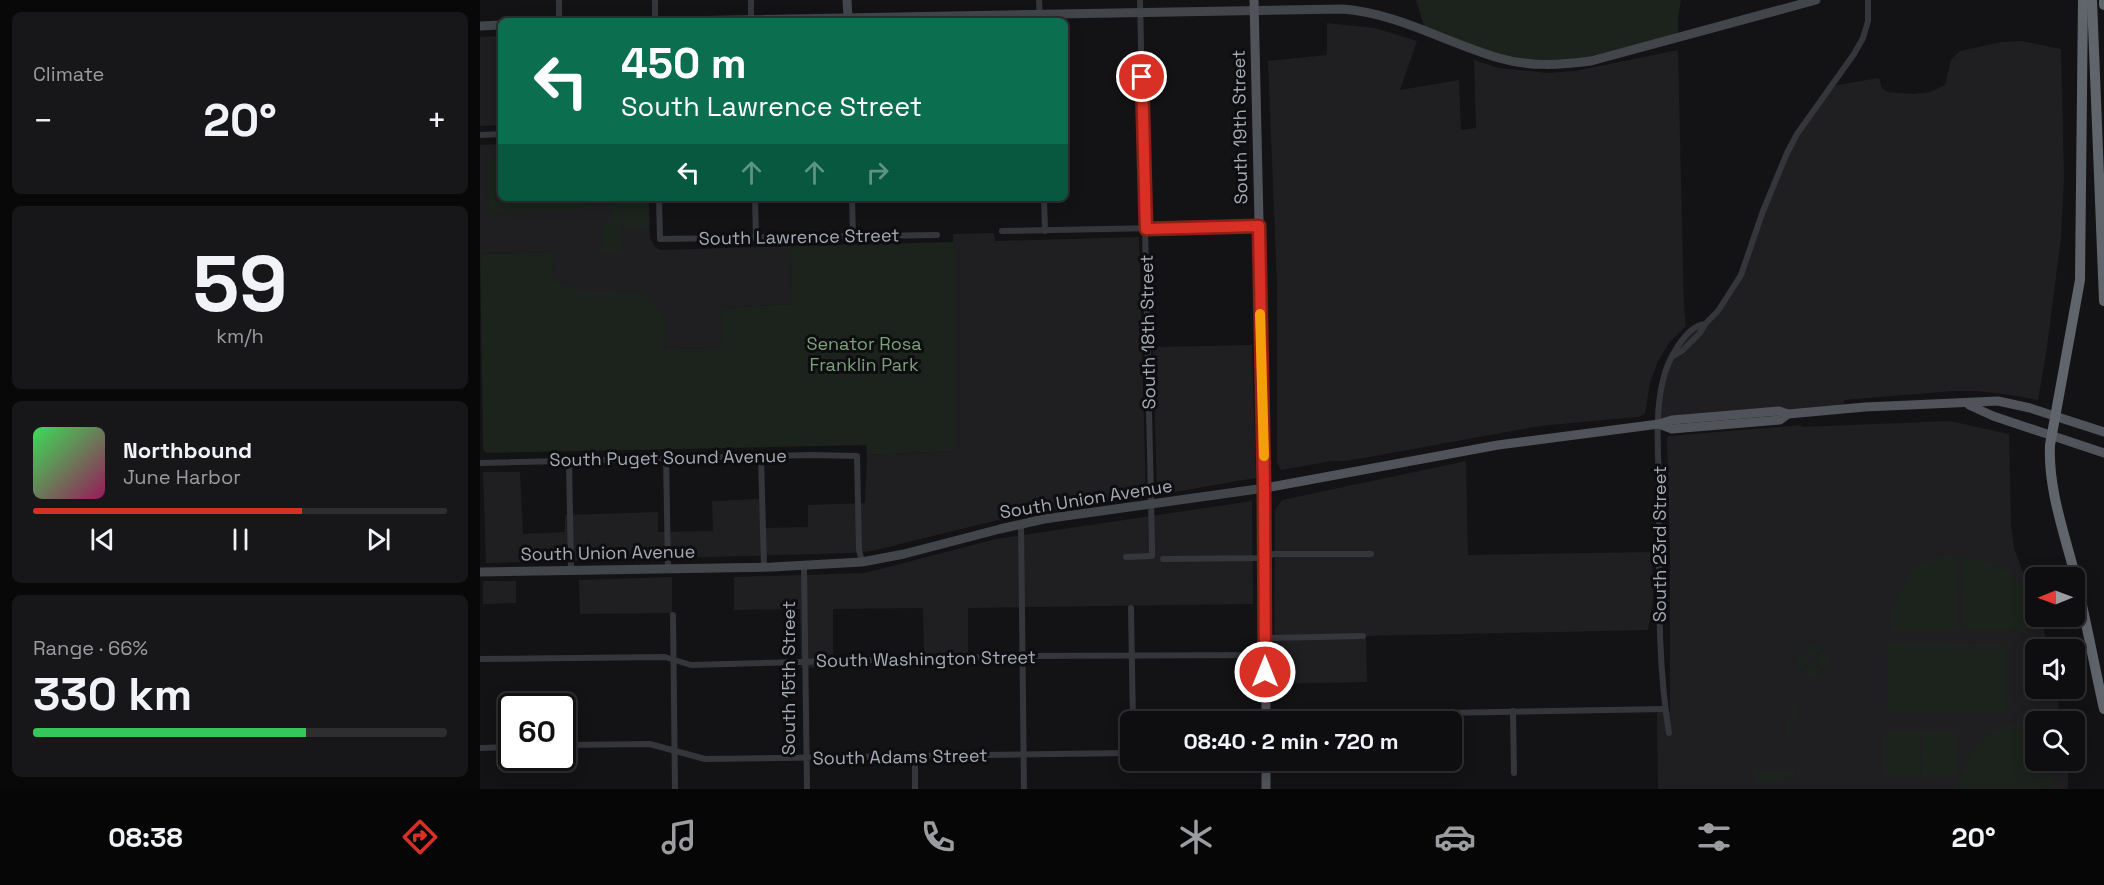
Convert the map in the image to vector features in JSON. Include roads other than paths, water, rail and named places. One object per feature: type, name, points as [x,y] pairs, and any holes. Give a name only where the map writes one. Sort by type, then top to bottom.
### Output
[{"type":"highway","points":[[2083,0],[2080,280],[2049,459],[2051,484],[2082,603],[2104,709]]},
{"type":"highway","points":[[2092,0],[2104,301]]},
{"type":"highway","points":[[2104,0],[2104,5]]},
{"type":"main road","points":[[847,0],[848,18]]},
{"type":"main road","name":"South 19th Street","points":[[1254,0],[1264,488],[1266,711]]},
{"type":"main road","points":[[1040,18],[1141,12],[1335,9],[1365,11],[1391,17],[1475,51],[1501,59],[1554,65],[1591,61],[1816,0]]},
{"type":"main road","points":[[480,26],[498,25]]},
{"type":"main road","name":"South Union Avenue","points":[[480,572],[804,566],[862,562],[904,554],[1021,524],[1264,488],[1498,446],[1659,424],[1672,420],[1779,411],[1788,414],[1865,407],[1998,401],[2056,416],[2104,432]]},
{"type":"main road","name":"South Union Avenue","points":[[1967,404],[1993,416],[2104,453]]},
{"type":"main road","points":[[1266,771],[1266,789]]},
{"type":"street","points":[[559,0],[559,18]]},
{"type":"street","points":[[655,0],[656,18]]},
{"type":"street","points":[[751,0],[752,18]]},
{"type":"street","points":[[1039,0],[1040,18]]},
{"type":"street","name":"South 18th Street","points":[[1126,557],[1152,556],[1140,0]]},
{"type":"street","name":"South 23rd Street","points":[[1669,733],[1665,709],[1659,591],[1659,424],[1663,381],[1673,356],[1695,338],[1718,311],[1741,274],[1778,173],[1797,134],[1860,44],[1868,21],[1868,0]]},
{"type":"street","points":[[480,135],[498,134]]},
{"type":"street","name":"South Lawrence Street","points":[[660,201],[660,239],[937,235]]},
{"type":"street","points":[[755,201],[756,237]]},
{"type":"street","points":[[852,201],[853,236]]},
{"type":"street","points":[[1044,201],[1045,231]]},
{"type":"street","points":[[1002,231],[1259,226]]},
{"type":"street","points":[[761,456],[764,567]]},
{"type":"street","name":"South Puget Sound Avenue","points":[[480,463],[857,456],[859,550],[862,562]]},
{"type":"street","points":[[666,458],[668,568]]},
{"type":"street","points":[[569,460],[571,570]]},
{"type":"street","points":[[1021,524],[1024,789]]},
{"type":"street","points":[[1163,559],[1264,558],[1274,554],[1371,554]]},
{"type":"street","name":"South 15th Street","points":[[804,566],[807,789]]},
{"type":"street","points":[[1131,608],[1133,711]]},
{"type":"street","points":[[673,615],[675,789]]},
{"type":"street","points":[[1265,638],[1363,636]]},
{"type":"street","name":"South Washington Street","points":[[480,659],[665,657],[691,665],[1024,656],[1265,656]]},
{"type":"street","points":[[1462,713],[1665,709]]},
{"type":"street","points":[[1513,711],[1514,773]]},
{"type":"street","name":"South Adams Street","points":[[576,745],[635,743],[658,745],[705,759],[1120,753]]},
{"type":"street","points":[[480,748],[498,747]]},
{"type":"street","points":[[915,756],[915,789]]},
{"type":"park label","name":"Senator Rosa Franklin Park","points":[[864,354]]}]
